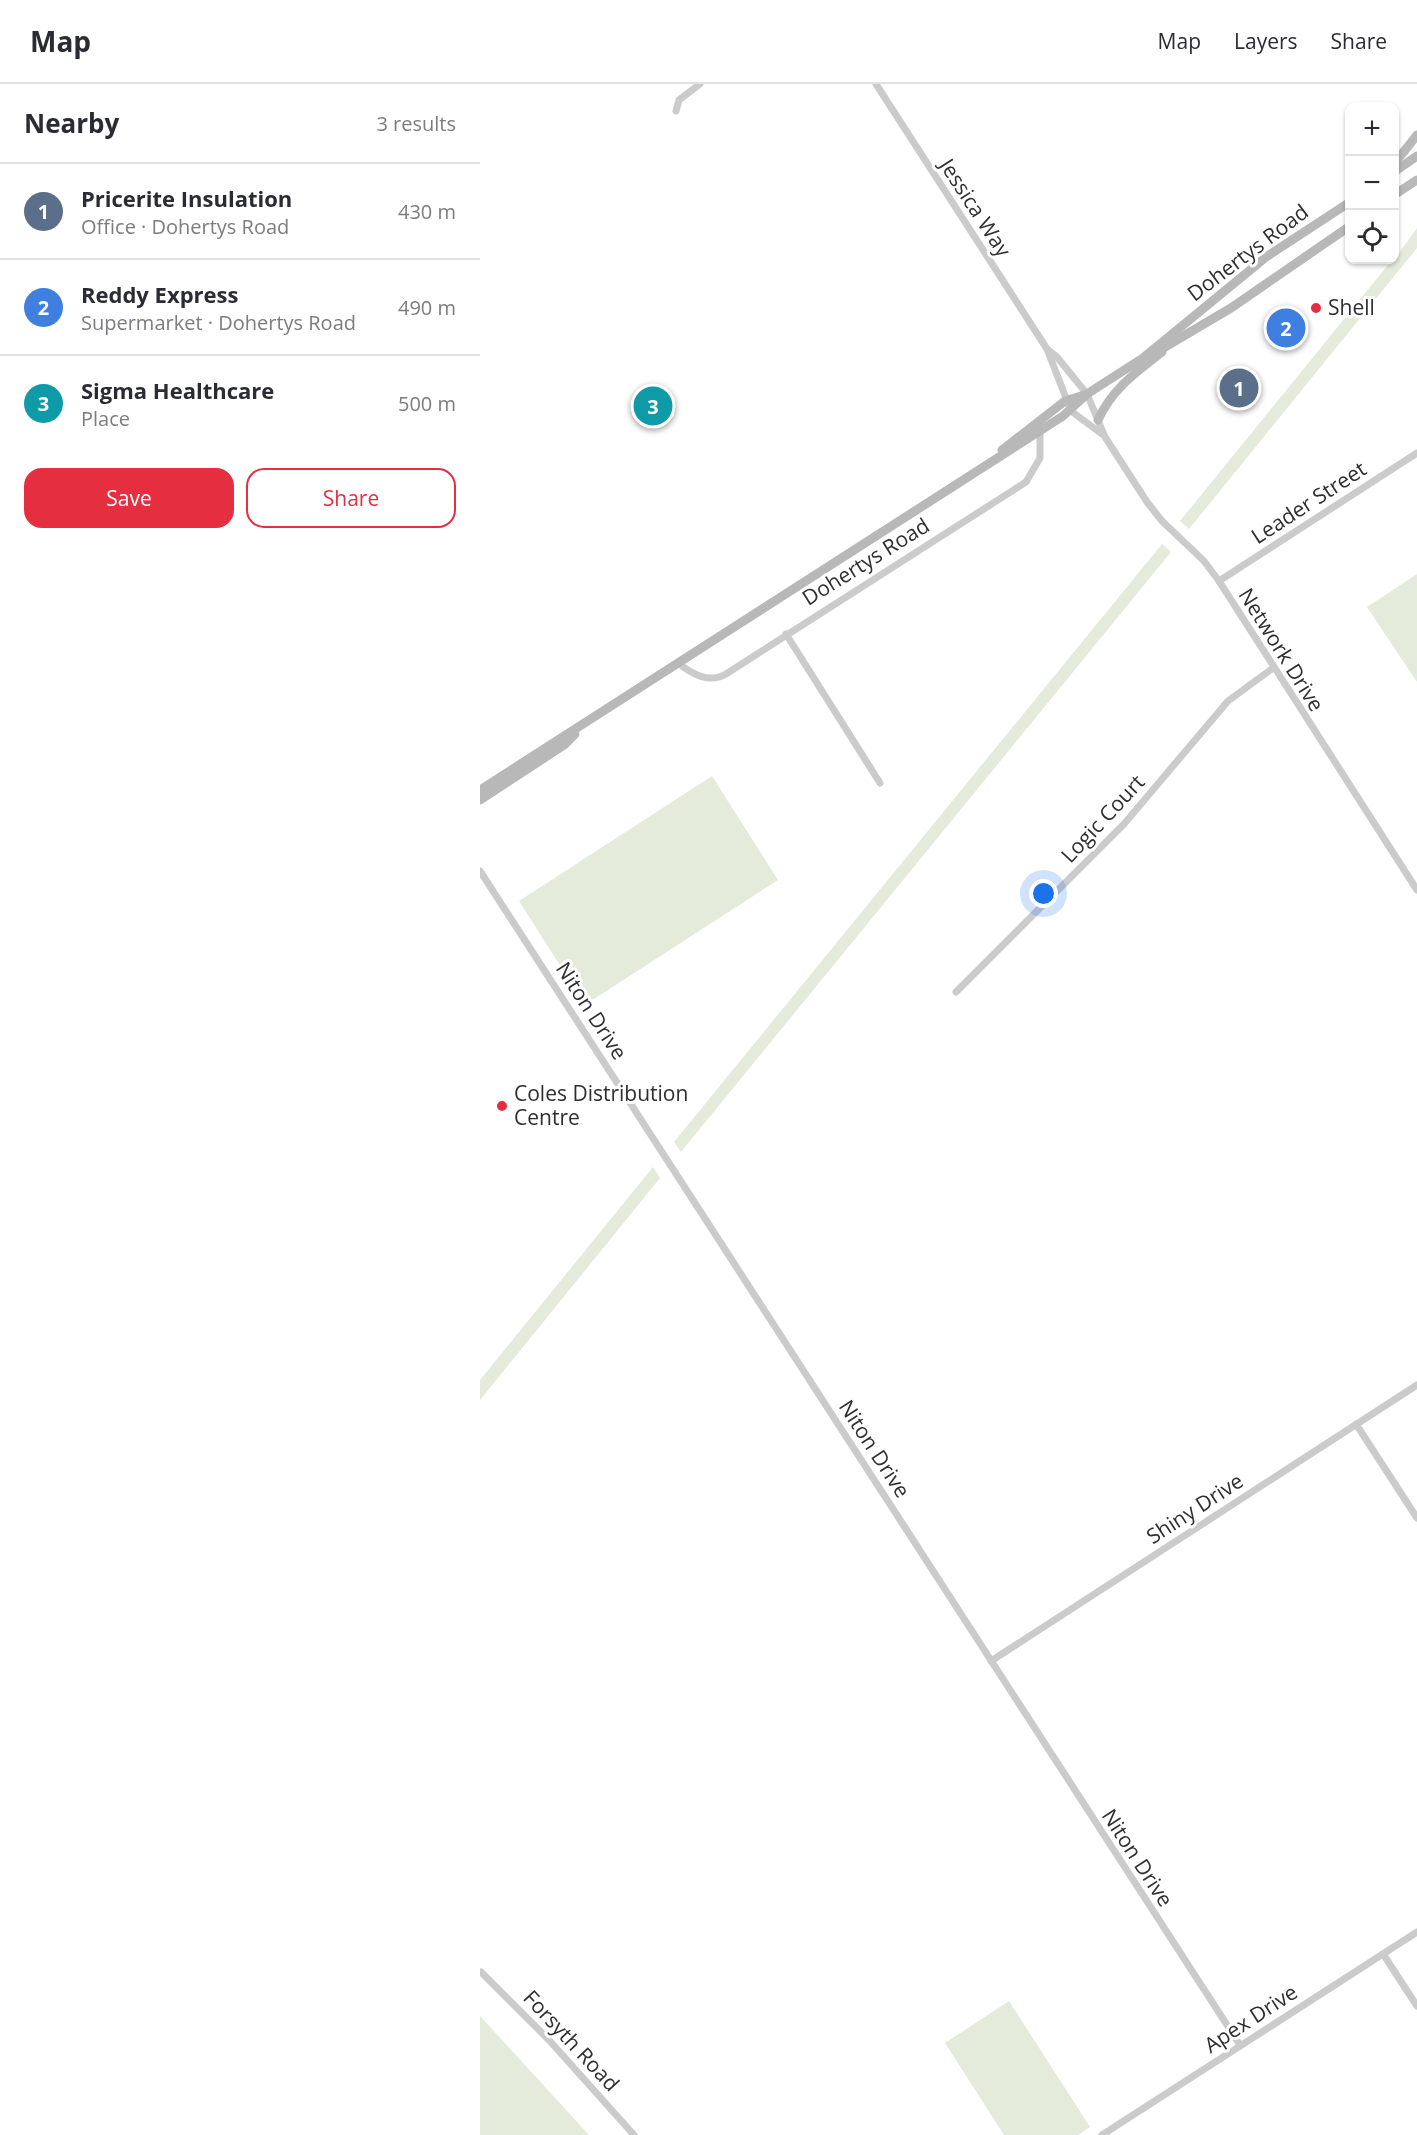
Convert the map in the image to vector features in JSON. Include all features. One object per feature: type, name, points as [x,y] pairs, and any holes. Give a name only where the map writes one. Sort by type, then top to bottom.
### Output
[{"type":"main road","points":[[1399,159],[1417,135]]},
{"type":"main road","points":[[1399,169],[1417,156]]},
{"type":"main road","points":[[1399,192],[1417,180]]},
{"type":"main road","name":"Dohertys Road","points":[[480,790],[1040,432],[1071,411],[1087,394],[1143,358],[1266,257],[1345,205]]},
{"type":"main road","name":"Dohertys Road","points":[[1143,358],[1168,347],[1231,308],[1345,229]]},
{"type":"main road","points":[[1098,420],[1106,402],[1120,384],[1168,347]]},
{"type":"main road","name":"Dohertys Road","points":[[984,466],[1065,401],[1087,394]]},
{"type":"main road","points":[[480,800],[564,745],[587,722]]},
{"type":"street","points":[[676,111],[679,100],[700,84]]},
{"type":"street","name":"Jessica Way","points":[[876,84],[1047,350],[1065,401],[1071,411]]},
{"type":"street","name":"Jessica Way","points":[[1047,350],[1057,357],[1087,394]]},
{"type":"street","name":"Network Drive","points":[[1087,394],[1105,437],[1154,512],[1204,561],[1219,581],[1417,890]]},
{"type":"street","name":"Network Drive","points":[[1071,411],[1105,437]]},
{"type":"street","name":"Dohertys Road","points":[[678,663],[691,674],[718,679],[1026,482],[1040,458],[1040,432]]},
{"type":"street","name":"Leader Street","points":[[1219,581],[1417,453]]},
{"type":"street","points":[[786,634],[880,783]]},
{"type":"street","name":"Logic Court","points":[[956,992],[1124,824],[1228,701],[1273,668]]},
{"type":"street","name":"Niton Drive","points":[[480,871],[1240,2045]]},
{"type":"street","name":"Shiny Drive","points":[[991,1661],[1417,1385]]},
{"type":"street","points":[[1356,1424],[1417,1518]]},
{"type":"street","name":"Apex Drive","points":[[1102,2135],[1417,1932]]},
{"type":"street","points":[[1383,1954],[1417,2006]]},
{"type":"street","name":"Forsyth Road","points":[[481,1972],[549,2040],[634,2135]]},
{"type":"green space","points":[[1417,228],[1417,248],[1189,529],[1180,521],[1389,264],[1399,264],[1399,253]]},
{"type":"green space","points":[[1162,544],[1171,552],[681,1152],[674,1142]]},
{"type":"green space","points":[[1417,574],[1417,682],[1367,607]]},
{"type":"green space","points":[[712,776],[778,880],[594,999],[584,1003],[519,901]]},
{"type":"green space","points":[[653,1167],[660,1178],[480,1400],[480,1380]]},
{"type":"green space","points":[[1009,2001],[1090,2127],[1078,2135],[1004,2135],[945,2043]]},
{"type":"green space","points":[[480,2016],[589,2135],[480,2135]]},
{"type":"place","name":"Shell","points":[[1316,308]]},
{"type":"place","name":"Reddy Express","points":[[1286,328]]},
{"type":"place","name":"Pricerite Insulation","points":[[1239,388]]},
{"type":"place","name":"Sigma Healthcare","points":[[653,406]]},
{"type":"place","name":"Coles Distribution Centre","points":[[502,1106]]}]
